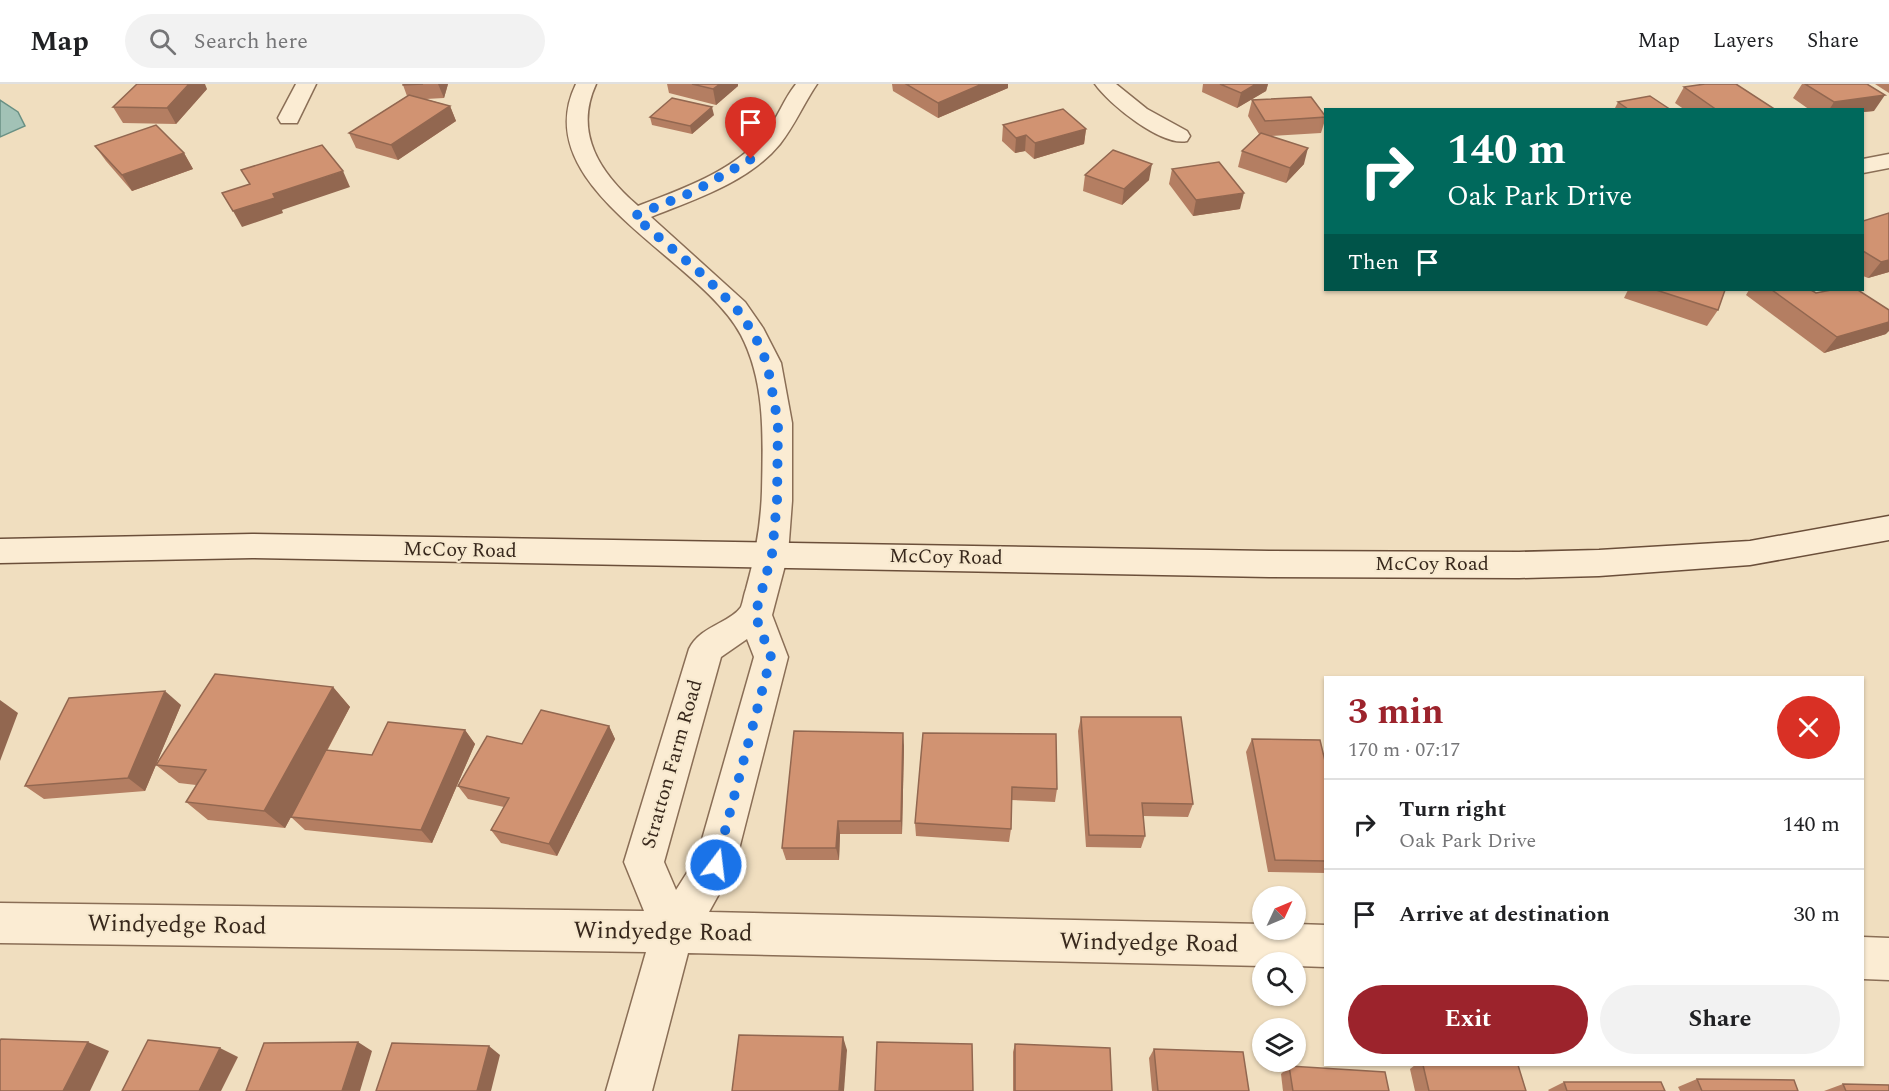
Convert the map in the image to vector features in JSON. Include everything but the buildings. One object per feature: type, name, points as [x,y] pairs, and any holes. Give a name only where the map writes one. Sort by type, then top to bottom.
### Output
[{"type":"street","points":[[289,118],[306,84]]},
{"type":"street","points":[[586,84],[578,101],[577,123],[580,144],[590,166],[607,191],[704,276],[736,308],[754,334],[767,363],[778,423],[777,501],[772,554],[755,615],[771,657],[716,865],[673,932],[628,1091]]},
{"type":"street","points":[[634,216],[695,191],[751,159],[769,144],[807,84]]},
{"type":"street","points":[[1105,84],[1114,95],[1140,115],[1179,136]]},
{"type":"street","points":[[1864,166],[1889,161]]},
{"type":"street","name":"McCoy Road","points":[[0,551],[252,546],[1269,564],[1599,563],[1750,553],[1839,539],[1889,528]]},
{"type":"street","name":"Stratton Farm Road","points":[[673,932],[644,862],[706,649],[755,615]]},
{"type":"street","name":"Windyedge Road","points":[[0,923],[673,932],[1324,946]]},
{"type":"street","points":[[1864,958],[1889,959]]},
{"type":"shaded area","points":[[0,100],[18,112],[25,126],[0,137]]},
{"type":"route","points":[[716,865],[771,657],[755,615],[772,554],[777,501],[778,423],[767,363],[754,334],[736,308],[704,276],[634,216],[724,177],[751,159]]}]
